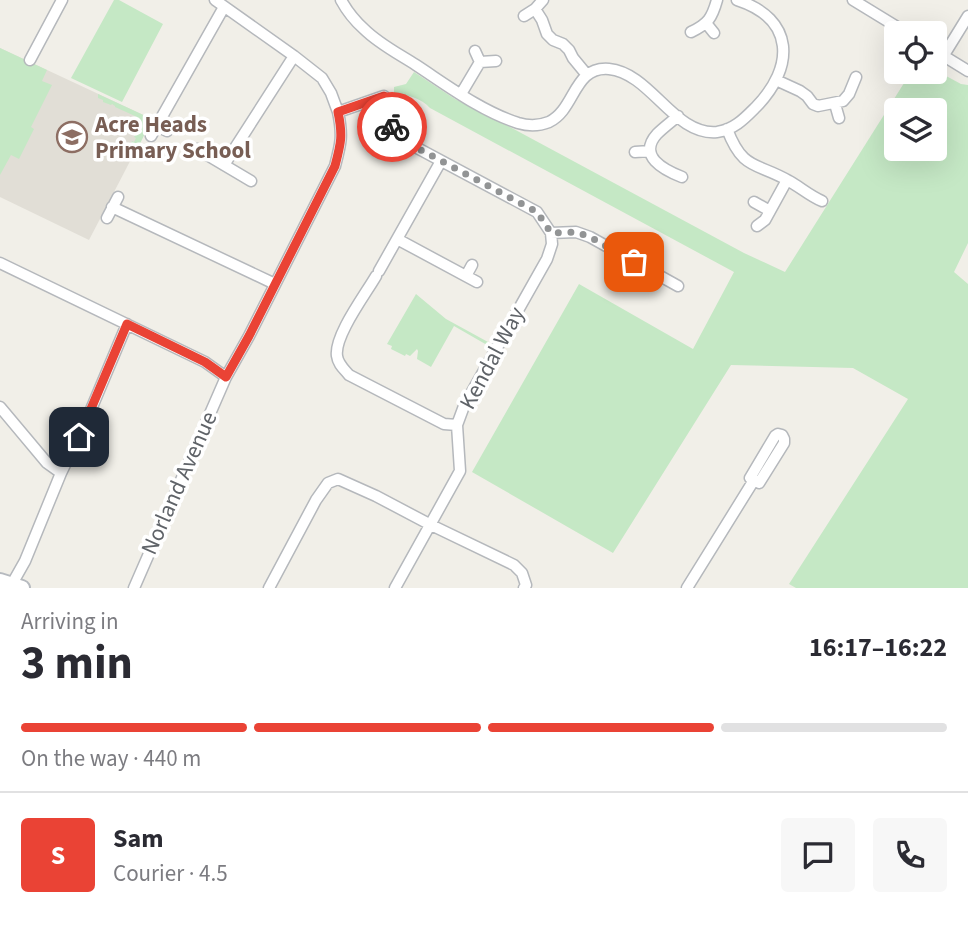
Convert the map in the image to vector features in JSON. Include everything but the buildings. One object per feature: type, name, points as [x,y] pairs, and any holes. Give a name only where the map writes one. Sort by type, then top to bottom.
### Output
[{"type":"street","points":[[30,60],[62,0]]},
{"type":"street","points":[[341,0],[364,30],[382,44],[478,105],[519,123],[534,126],[548,123],[560,115],[587,75],[608,69],[635,79],[692,127],[716,132],[742,122],[771,90],[781,67],[781,33],[771,19],[737,0]]},
{"type":"street","points":[[524,16],[544,0]]},
{"type":"street","points":[[691,32],[711,17],[717,0]]},
{"type":"street","points":[[853,0],[887,21]]},
{"type":"street","points":[[151,136],[162,129],[219,3],[322,78],[338,112],[384,96],[393,128],[406,142],[537,212],[551,233],[576,232],[590,237],[678,286]]},
{"type":"street","points":[[535,9],[547,34],[569,50],[587,75]]},
{"type":"street","points":[[947,43],[968,16]]},
{"type":"street","points":[[706,23],[714,33]]},
{"type":"street","points":[[36,49],[47,55]]},
{"type":"street","points":[[475,51],[480,62]]},
{"type":"street","points":[[224,165],[295,56]]},
{"type":"street","points":[[947,58],[968,71]]},
{"type":"street","points":[[480,62],[496,61]]},
{"type":"street","points":[[461,94],[480,62]]},
{"type":"street","points":[[776,80],[800,91],[818,106],[844,101],[856,76]]},
{"type":"street","points":[[835,104],[839,118]]},
{"type":"street","name":"Norland Avenue","points":[[134,588],[226,377],[335,166],[341,143],[338,112]]},
{"type":"street","points":[[678,116],[655,135],[650,151],[659,166],[681,177]]},
{"type":"street","points":[[727,129],[739,153],[748,163],[787,180],[822,201]]},
{"type":"street","points":[[197,149],[251,181]]},
{"type":"street","points":[[635,152],[650,151]]},
{"type":"street","points":[[441,161],[337,344],[337,358],[349,375],[444,424],[457,425]]},
{"type":"street","points":[[757,226],[765,220],[787,180]]},
{"type":"street","points":[[107,218],[118,197]]},
{"type":"street","points":[[754,202],[770,211]]},
{"type":"street","points":[[113,208],[275,285]]},
{"type":"street","name":"Kendal Way","points":[[395,588],[460,471],[457,425],[464,406],[547,259],[552,244],[551,233]]},
{"type":"street","points":[[397,239],[477,282]]},
{"type":"street","points":[[0,263],[205,362],[226,377]]},
{"type":"street","points":[[466,276],[472,265]]},
{"type":"street","points":[[370,286],[380,292]]},
{"type":"street","points":[[11,584],[35,538],[127,324]]},
{"type":"street","points":[[0,407],[47,463],[61,473]]},
{"type":"street","points":[[782,435],[784,443],[759,483],[754,480],[750,478],[775,436],[782,435]]},
{"type":"street","points":[[269,588],[316,500],[328,483],[338,479],[514,565],[522,573],[526,584],[523,588]]},
{"type":"street","points":[[687,588],[754,480]]},
{"type":"shaded area","name":"Acre Heads Primary School","points":[[0,48],[152,119],[89,240],[0,197]]},
{"type":"green space","points":[[114,0],[119,0],[163,24],[122,102],[71,78]]},
{"type":"green space","points":[[0,48],[47,70],[42,81],[52,85],[19,159],[11,155],[0,175]]},
{"type":"green space","points":[[414,72],[455,99],[744,253],[785,272],[884,115],[884,161],[947,161],[947,98],[895,98],[903,84],[947,84],[947,76],[968,85],[968,243],[954,272],[968,284],[968,588],[796,588],[789,584],[908,399],[853,368],[731,365],[613,553],[472,472],[579,284],[693,349],[734,272],[430,108],[418,99],[394,93],[394,87],[406,84]]},
{"type":"green space","points":[[98,94],[152,119],[135,154],[117,145],[119,141],[127,147],[130,146],[142,122],[112,104],[103,102],[98,98]]},
{"type":"green space","points":[[416,294],[446,319],[488,342],[487,345],[454,326],[431,367],[417,359],[417,349],[410,356],[405,356],[391,349],[392,346],[387,344]]},
{"type":"way so far","points":[[392,127],[406,142],[537,212],[551,233],[576,232],[634,262]]},
{"type":"place","name":"Acre Heads Primary School","points":[[72,137]]},
{"type":"route","points":[[79,437],[127,324],[205,362],[226,377],[335,166],[341,143],[338,112],[384,96],[392,127]]}]
